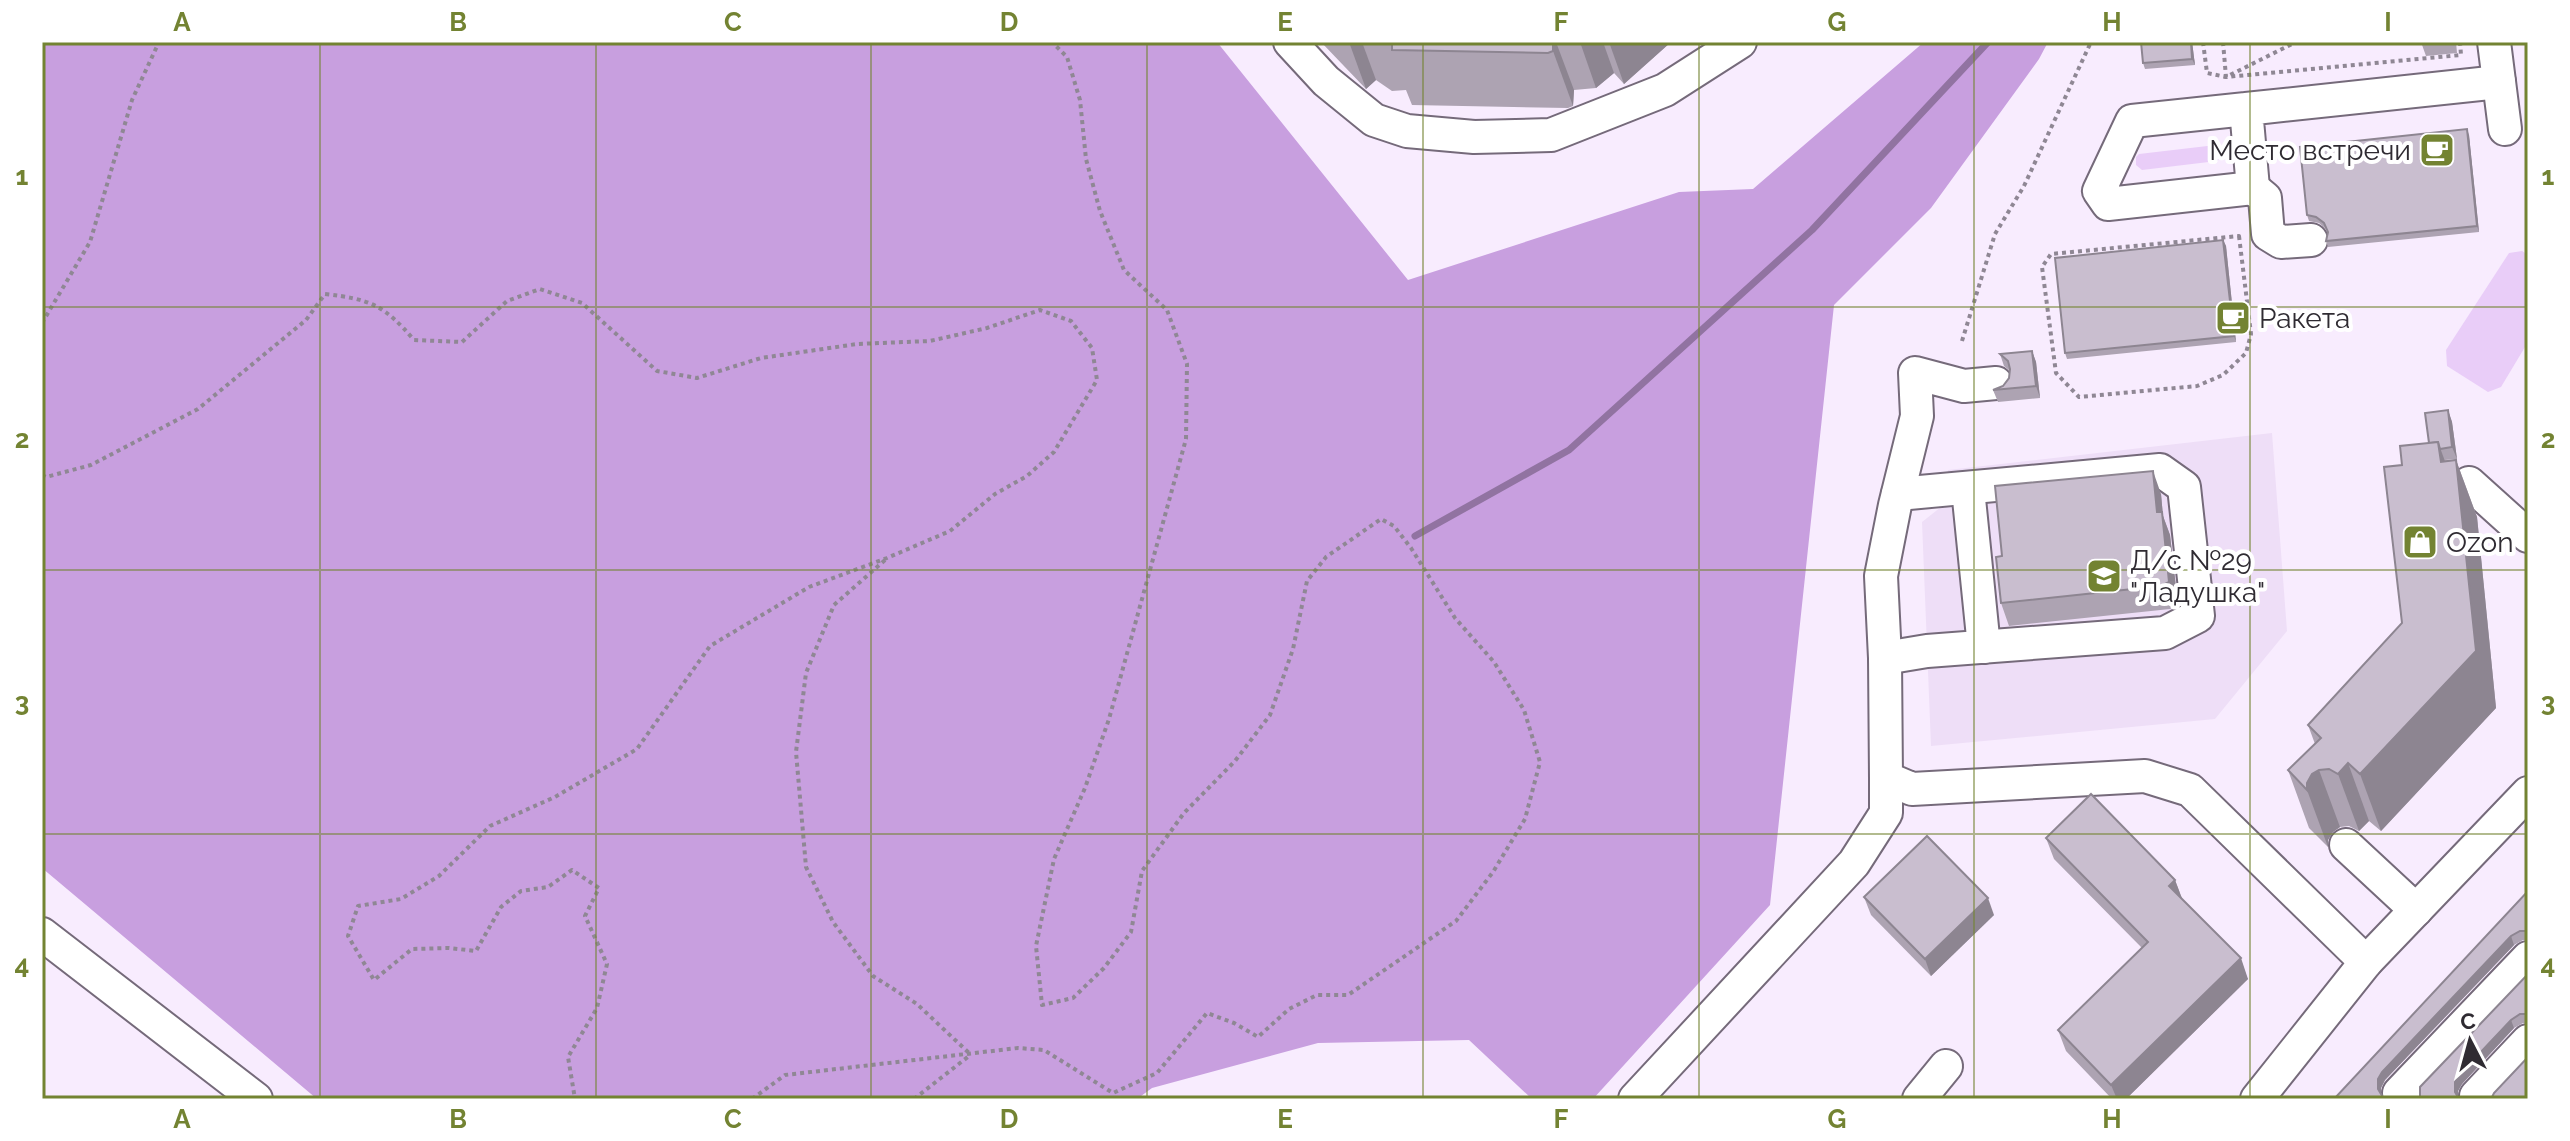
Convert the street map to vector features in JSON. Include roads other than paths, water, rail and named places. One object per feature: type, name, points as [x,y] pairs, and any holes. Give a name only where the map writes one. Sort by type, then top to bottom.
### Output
[{"type":"street","points":[[1290,42],[1326,81],[1374,120],[1407,131],[1474,137],[1551,135],[1665,90],[1740,42]]},
{"type":"street","points":[[2253,188],[2108,204],[2099,191],[2132,121],[2246,109],[2509,106],[2494,42]]},
{"type":"street","points":[[2246,109],[2253,188],[2265,198],[2268,234],[2281,242],[2311,240]]},
{"type":"street","points":[[1635,1099],[1854,863],[1886,813],[1881,576],[1917,416],[1915,373],[1964,386],[1996,383]]},
{"type":"street","points":[[1885,658],[1927,651],[2165,633],[2198,616],[2184,487],[2160,470],[1898,494]]},
{"type":"street","points":[[2469,483],[2528,536]]},
{"type":"street","points":[[1968,489],[1984,647]]},
{"type":"street","points":[[1886,778],[1912,789],[2145,776],[2190,790],[2366,962]]},
{"type":"street","points":[[2257,1099],[2366,962],[2526,800]]},
{"type":"street","points":[[2346,845],[2416,910]]},
{"type":"street","points":[[42,934],[256,1099]]},
{"type":"street","points":[[2405,1099],[2399,1093],[2528,958]]},
{"type":"street","points":[[2479,1099],[2476,1096],[2528,1041]]},
{"type":"street","points":[[1919,1099],[1946,1066]]},
{"type":"waterway","points":[[1415,536],[1569,450],[1812,230],[1988,42]]},
{"type":"place","name":"Место встречи","points":[[2437,150]]},
{"type":"place","name":"Ракета","points":[[2233,318]]},
{"type":"place","name":"Ozon","points":[[2420,542]]},
{"type":"place","name":"Д/с №29 \"Ладушка\"","points":[[2104,576]]}]
